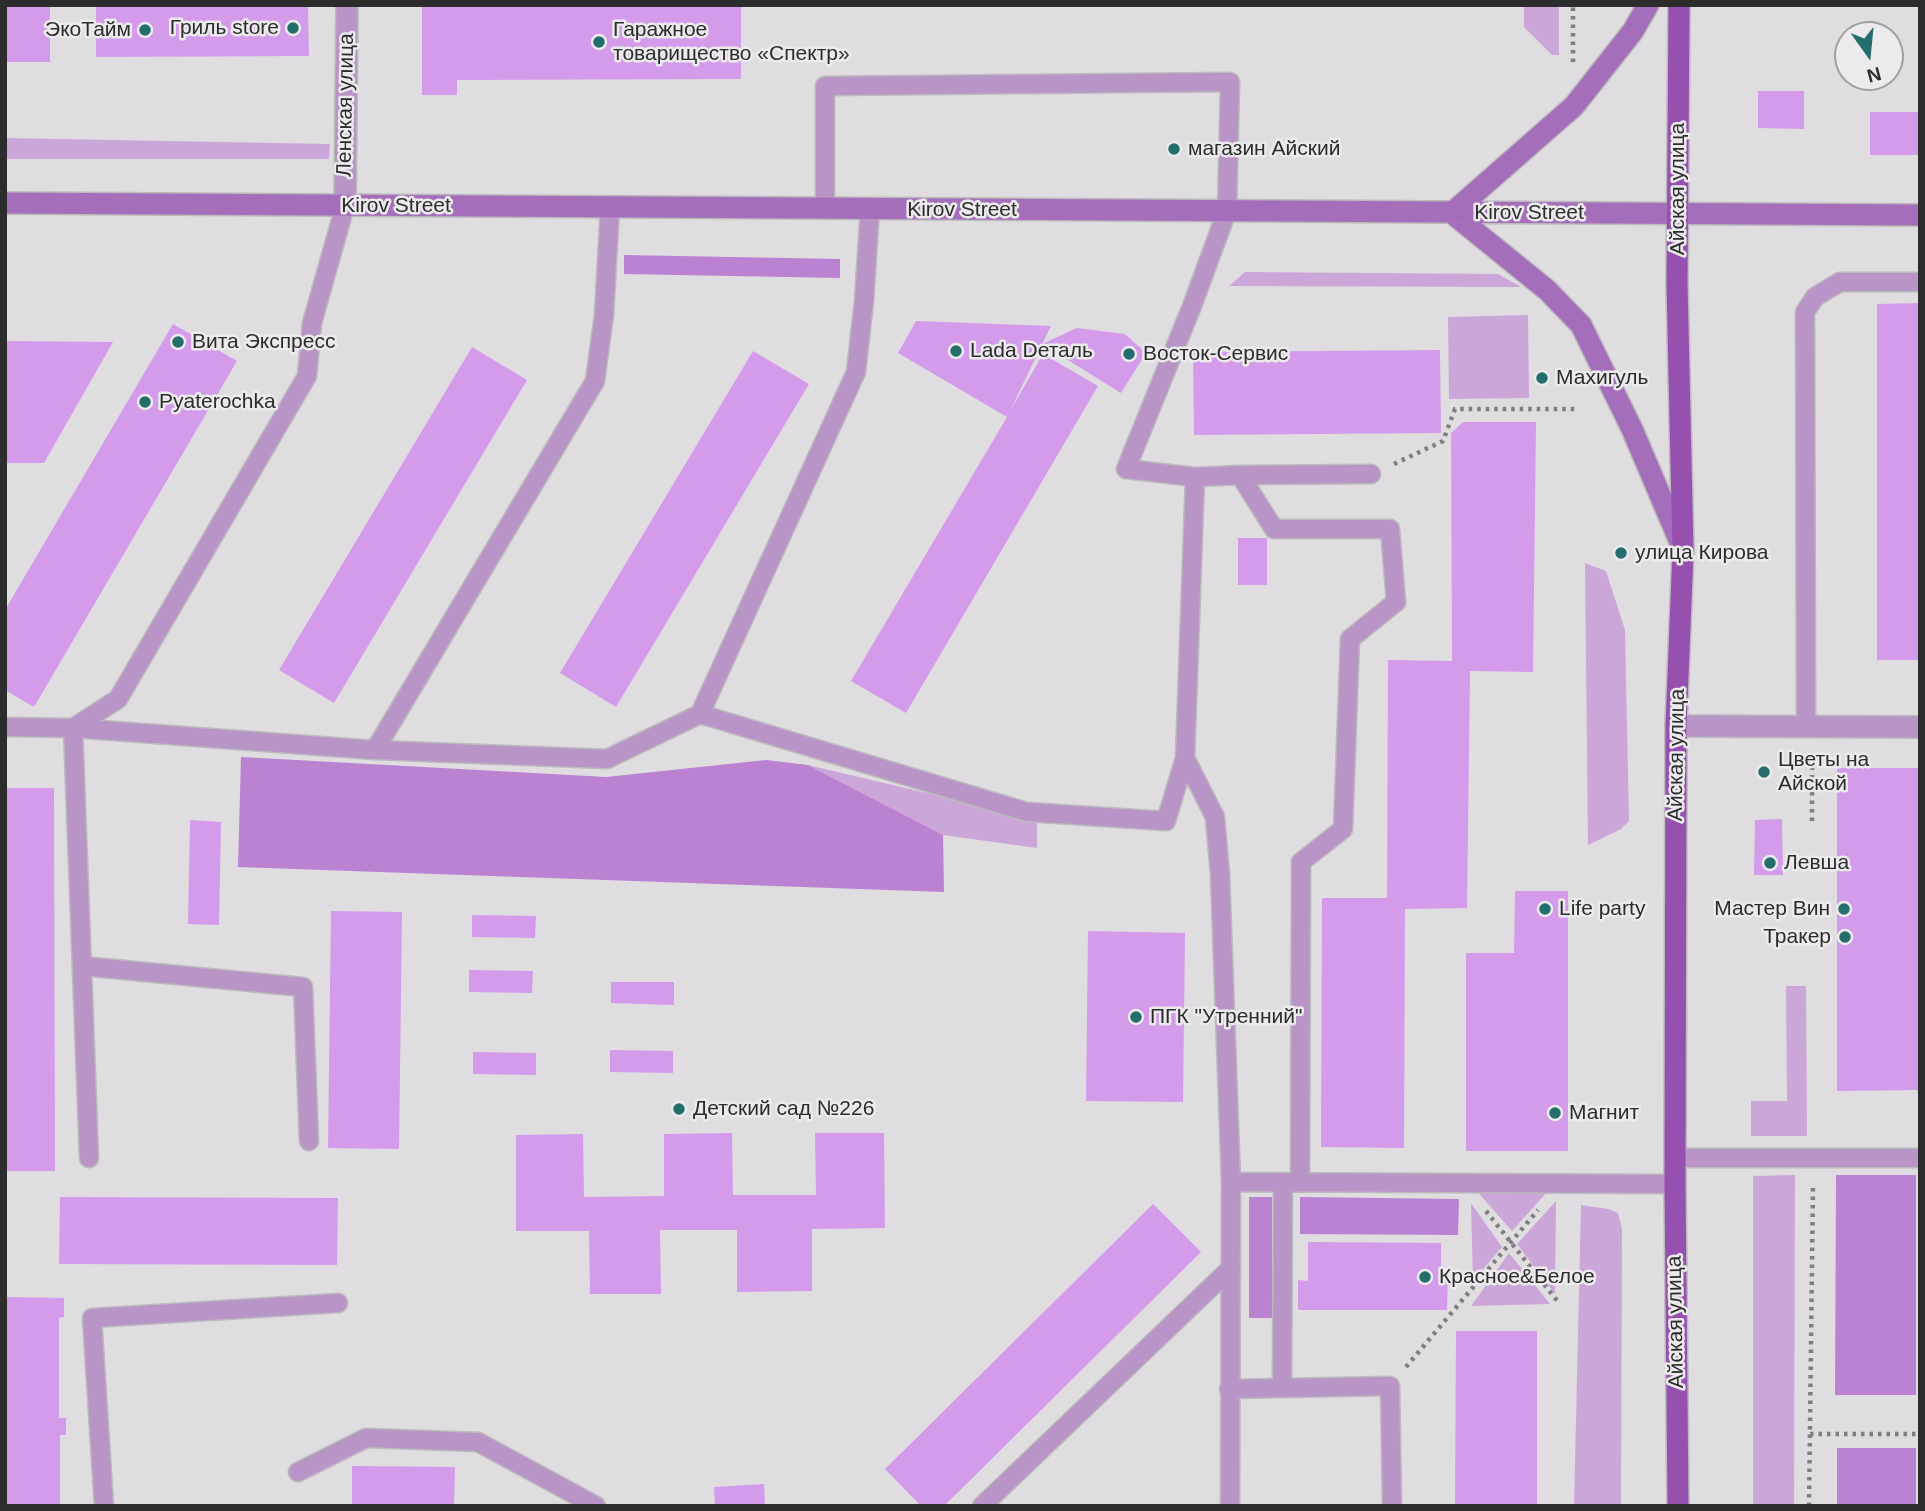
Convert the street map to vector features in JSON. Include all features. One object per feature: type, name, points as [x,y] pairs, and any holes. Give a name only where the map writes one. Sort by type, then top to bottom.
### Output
[{"type":"main road","points":[[1648,5],[1633,31],[1574,106],[1452,213],[1547,290],[1581,325],[1632,429],[1683,551]]},
{"type":"main road","name":"Айская улица","points":[[1678,1506],[1675,1184],[1676,726],[1683,551],[1678,214],[1679,5]]},
{"type":"main road","name":"Kirov Street","points":[[5,203],[1920,215]]},
{"type":"street","name":"Ленская улица","points":[[345,206],[347,5]]},
{"type":"street","points":[[1676,726],[1920,727]]},
{"type":"lane","points":[[825,209],[825,86],[1230,82],[1227,211],[1126,469],[1195,477],[1371,474]]},
{"type":"lane","points":[[73,728],[118,699],[307,376],[312,323],[345,206]]},
{"type":"lane","points":[[375,750],[596,381],[604,315],[610,207]]},
{"type":"lane","points":[[5,727],[73,728],[375,750],[607,759],[699,714],[856,372],[870,209]]},
{"type":"lane","points":[[1806,726],[1805,312],[1815,297],[1840,282],[1920,282]]},
{"type":"lane","points":[[1240,475],[1274,529],[1390,529],[1396,602],[1350,639],[1343,829],[1301,862],[1292,1182],[1282,1388]]},
{"type":"lane","points":[[699,714],[1027,812],[1166,821],[1185,758],[1195,477]]},
{"type":"lane","points":[[73,728],[89,1158]]},
{"type":"lane","points":[[1185,758],[1215,817],[1220,874],[1231,1182],[1230,1506]]},
{"type":"lane","points":[[82,966],[303,987],[309,1141]]},
{"type":"lane","points":[[1675,1157],[1920,1157]]},
{"type":"lane","points":[[1231,1182],[1675,1184]]},
{"type":"lane","points":[[982,1506],[1231,1268]]},
{"type":"lane","points":[[104,1506],[92,1318],[338,1303]]},
{"type":"lane","points":[[1229,1389],[1390,1386],[1392,1506]]},
{"type":"lane","points":[[299,1472],[366,1438],[478,1442],[596,1506]]},
{"type":"path","points":[[1573,5],[1573,63]]},
{"type":"path","points":[[1371,474],[1443,441],[1455,409],[1579,409]]},
{"type":"path","points":[[1812,760],[1812,821]]},
{"type":"path","points":[[1809,1506],[1814,1158]]},
{"type":"path","points":[[1464,1182],[1559,1303]]},
{"type":"path","points":[[1390,1386],[1561,1183]]},
{"type":"path","points":[[1810,1434],[1920,1434]]},
{"type":"shaded area","points":[[1524,5],[1559,5],[1559,55],[1552,55],[1524,27]]},
{"type":"shaded area","points":[[6,138],[330,144],[329,159],[5,159]]},
{"type":"shaded area","points":[[624,255],[840,259],[840,278],[624,274]]},
{"type":"shaded area","points":[[1245,272],[1498,274],[1521,287],[1229,286]]},
{"type":"shaded area","points":[[1528,315],[1529,398],[1449,399],[1448,317]]},
{"type":"shaded area","points":[[1585,563],[1606,571],[1625,630],[1629,821],[1621,829],[1588,845]]},
{"type":"shaded area","points":[[241,757],[606,777],[766,760],[808,765],[943,835],[944,892],[238,867]]},
{"type":"shaded area","points":[[808,765],[1037,819],[1037,848],[943,835]]},
{"type":"shaded area","points":[[1786,986],[1806,986],[1807,1136],[1751,1136],[1751,1101],[1787,1101]]},
{"type":"shaded area","points":[[1795,1175],[1794,1506],[1753,1506],[1753,1176]]},
{"type":"shaded area","points":[[1836,1175],[1916,1175],[1916,1395],[1835,1395]]},
{"type":"shaded area","points":[[1475,1189],[1548,1191],[1512,1231]]},
{"type":"shaded area","points":[[1249,1197],[1272,1197],[1272,1318],[1249,1318]]},
{"type":"shaded area","points":[[1300,1197],[1459,1199],[1458,1235],[1300,1234]]},
{"type":"shaded area","points":[[1556,1201],[1555,1294],[1517,1244]]},
{"type":"shaded area","points":[[1471,1203],[1502,1247],[1473,1281]]},
{"type":"shaded area","points":[[1581,1205],[1618,1213],[1622,1229],[1621,1506],[1574,1506]]},
{"type":"shaded area","points":[[1509,1253],[1550,1304],[1471,1306]]},
{"type":"shaded area","points":[[1837,1448],[1916,1448],[1916,1506],[1837,1506]]},
{"type":"building","points":[[5,5],[50,5],[50,62],[5,62]]},
{"type":"building","points":[[96,5],[308,5],[309,56],[96,57]]},
{"type":"building","name":"Гаражное товарищество «Спектр»","points":[[422,5],[741,5],[741,79],[457,80],[457,95],[422,95]]},
{"type":"building","points":[[1758,91],[1804,91],[1804,129],[1758,128]]},
{"type":"building","points":[[1870,112],[1920,112],[1920,155],[1870,155]]},
{"type":"building","points":[[1920,303],[1920,660],[1877,660],[1877,304]]},
{"type":"building","points":[[916,321],[1051,326],[1010,411],[1043,354],[1098,386],[906,713],[851,681],[1007,417],[898,353]]},
{"type":"building","points":[[173,324],[237,361],[34,707],[5,690],[5,610]]},
{"type":"building","points":[[1077,328],[1125,334],[1146,353],[1121,393],[1042,344]]},
{"type":"building","points":[[5,341],[113,342],[44,463],[5,463]]},
{"type":"building","points":[[472,347],[527,380],[334,703],[279,670]]},
{"type":"building","points":[[1440,350],[1441,433],[1194,435],[1193,352]]},
{"type":"building","points":[[753,351],[809,384],[616,707],[560,673]]},
{"type":"building","points":[[1463,422],[1536,422],[1533,672],[1470,671],[1467,908],[1405,909],[1404,1148],[1321,1147],[1322,898],[1387,898],[1388,660],[1452,661],[1451,433]]},
{"type":"building","points":[[1238,538],[1267,538],[1267,585],[1238,585]]},
{"type":"building","points":[[1837,768],[1920,768],[1920,1090],[1837,1091]]},
{"type":"building","points":[[5,788],[54,788],[55,1171],[5,1171]]},
{"type":"building","points":[[1782,819],[1783,875],[1754,875],[1755,820]]},
{"type":"building","points":[[190,820],[221,822],[219,925],[188,924]]},
{"type":"building","points":[[1515,891],[1568,891],[1568,1151],[1466,1151],[1466,953],[1514,953]]},
{"type":"building","points":[[331,911],[402,912],[399,1149],[328,1148]]},
{"type":"building","points":[[472,915],[536,916],[535,938],[472,937]]},
{"type":"building","name":"ПГК \"Утренний\"","points":[[1088,931],[1185,933],[1183,1102],[1086,1101]]},
{"type":"building","points":[[469,970],[533,971],[532,993],[469,992]]},
{"type":"building","points":[[611,982],[674,982],[674,1005],[611,1003]]},
{"type":"building","points":[[610,1050],[673,1051],[673,1073],[610,1072]]},
{"type":"building","points":[[473,1052],[536,1053],[536,1075],[473,1074]]},
{"type":"building","points":[[732,1133],[733,1195],[816,1195],[815,1133],[884,1133],[885,1228],[812,1229],[812,1291],[737,1292],[737,1230],[660,1230],[661,1294],[590,1294],[589,1231],[516,1231],[516,1135],[583,1134],[584,1197],[664,1196],[664,1134]]},
{"type":"building","points":[[60,1197],[338,1198],[337,1265],[59,1264]]},
{"type":"building","points":[[1153,1204],[1201,1252],[944,1506],[921,1506],[885,1469]]},
{"type":"building","points":[[1308,1242],[1441,1243],[1441,1274],[1448,1274],[1447,1310],[1298,1310],[1298,1280],[1308,1281]]},
{"type":"building","points":[[5,1297],[64,1298],[64,1317],[59,1318],[59,1418],[66,1418],[66,1435],[60,1435],[60,1506],[5,1506]]},
{"type":"building","points":[[1456,1331],[1537,1331],[1537,1506],[1455,1506]]},
{"type":"building","points":[[352,1466],[455,1467],[454,1506],[352,1506]]},
{"type":"building","points":[[764,1484],[765,1506],[715,1506],[714,1487]]},
{"type":"place","name":"Гриль store","points":[[293,28]]},
{"type":"place","name":"ЭкоТайм","points":[[145,30]]},
{"type":"place","name":"Гаражное товарищество «Спектр»","points":[[599,42]]},
{"type":"place","name":"магазин Айский","points":[[1174,149]]},
{"type":"place","name":"Вита Экспресс","points":[[178,342]]},
{"type":"place","name":"Lada Dеталь","points":[[956,351]]},
{"type":"place","name":"Восток-Сервис","points":[[1129,354]]},
{"type":"place","name":"Махигуль","points":[[1542,378]]},
{"type":"place","name":"Pyaterochka","points":[[145,402]]},
{"type":"place","name":"улица Кирова","points":[[1621,553]]},
{"type":"place","name":"Цветы на Айской","points":[[1764,772]]},
{"type":"place","name":"Левша","points":[[1770,863]]},
{"type":"place","name":"Life party","points":[[1545,909]]},
{"type":"place","name":"Мастер Вин","points":[[1844,909]]},
{"type":"place","name":"Тракер","points":[[1845,937]]},
{"type":"place","name":"ПГК \"Утренний\"","points":[[1136,1017]]},
{"type":"place","name":"Детский сад №226","points":[[679,1109]]},
{"type":"place","name":"Магнит","points":[[1555,1113]]},
{"type":"place","name":"Красное&Белое","points":[[1425,1277]]}]
